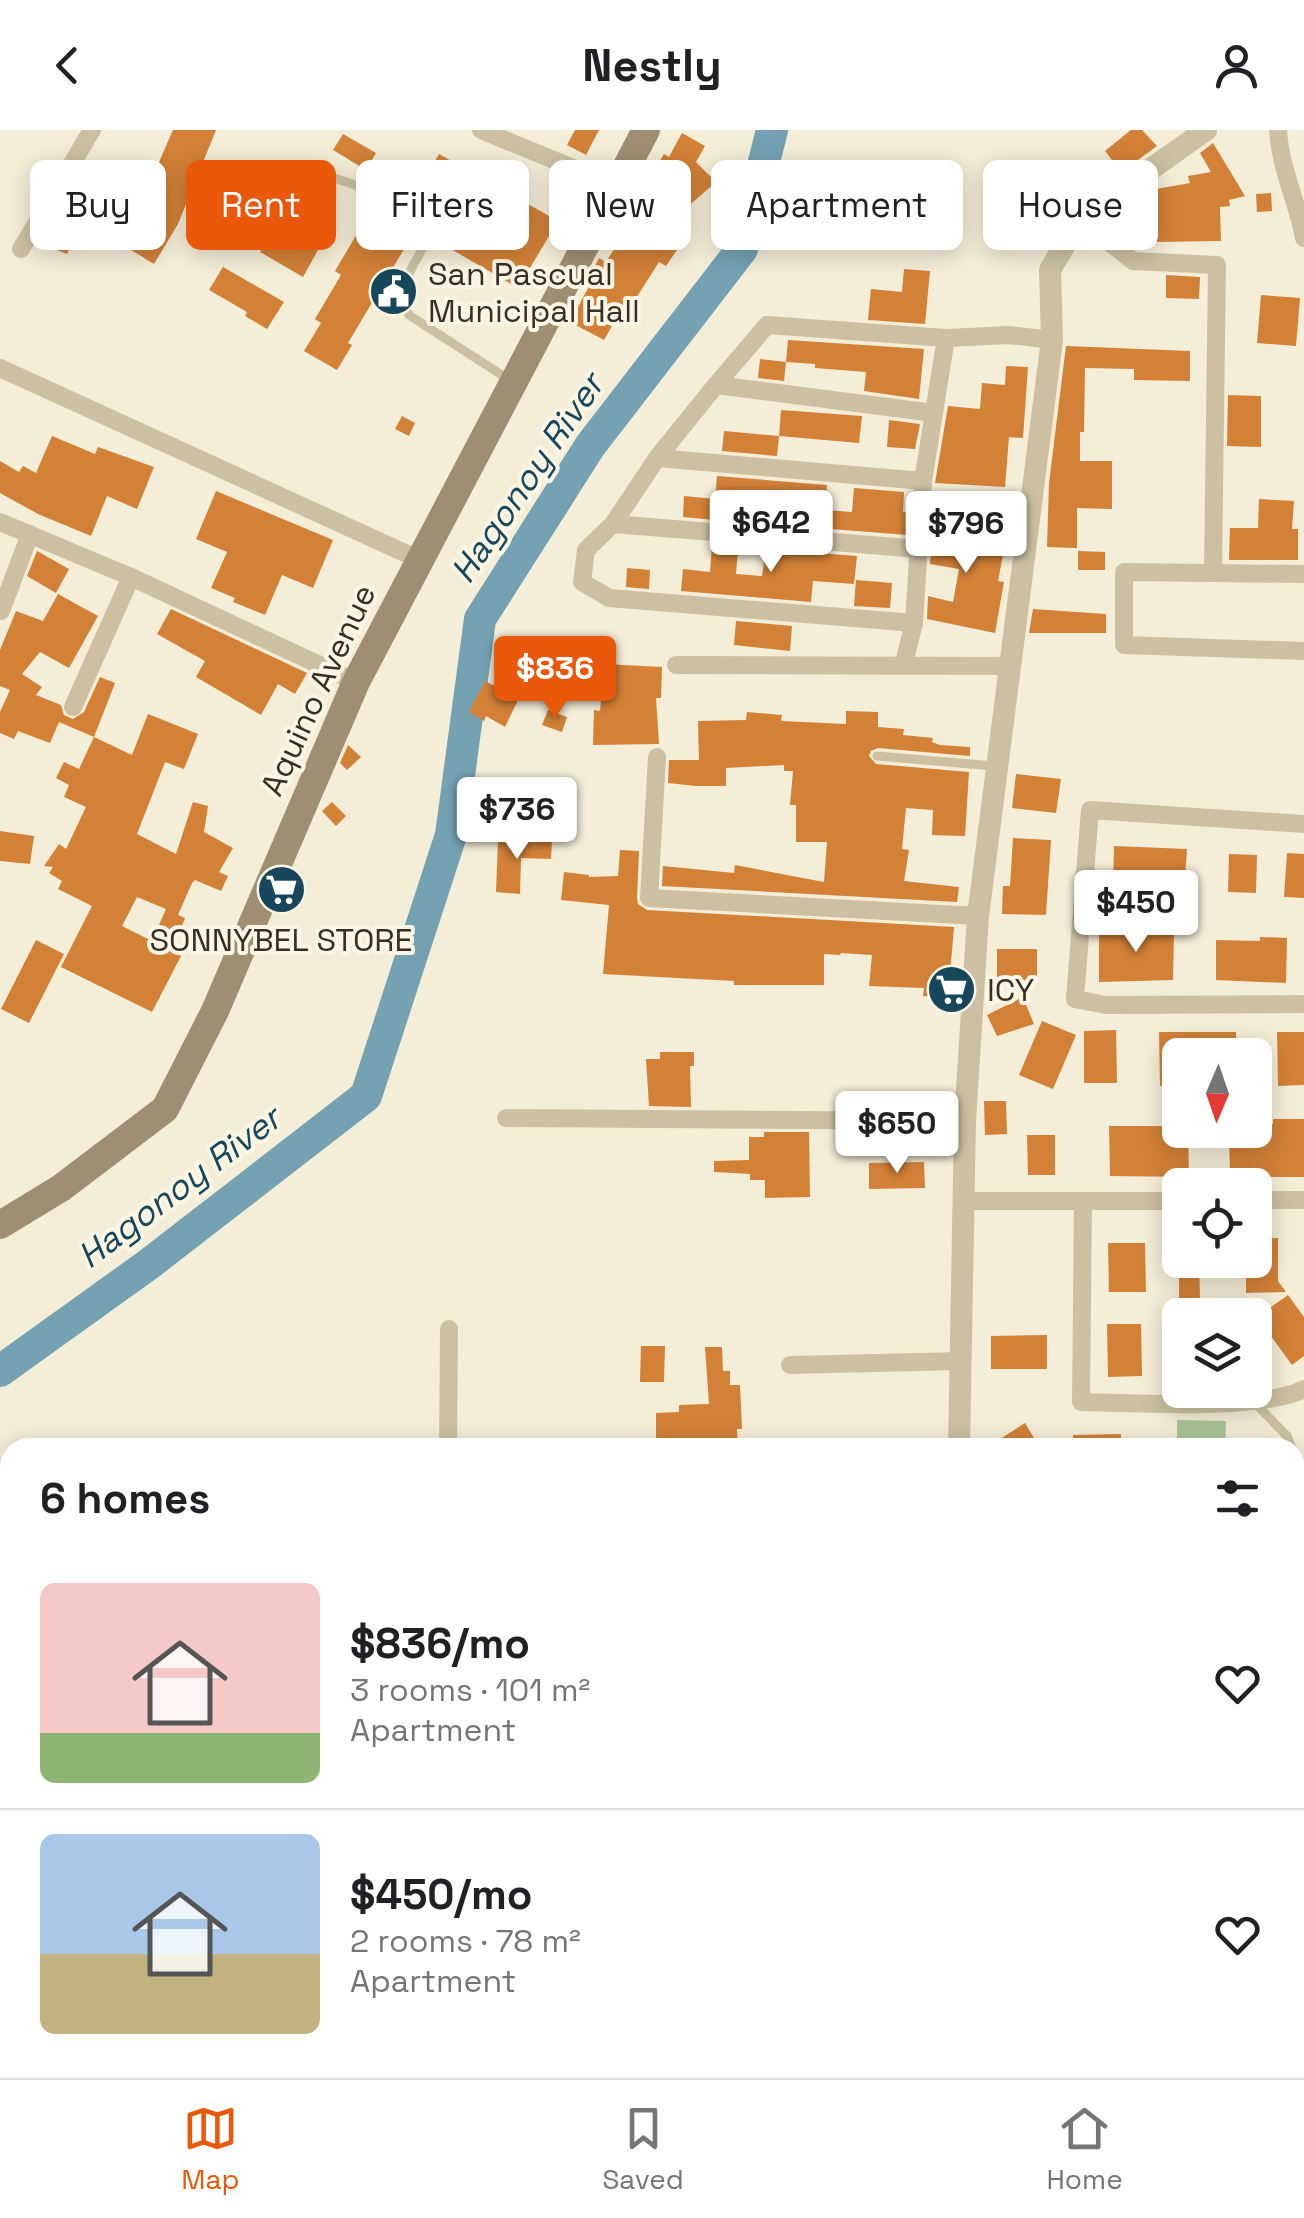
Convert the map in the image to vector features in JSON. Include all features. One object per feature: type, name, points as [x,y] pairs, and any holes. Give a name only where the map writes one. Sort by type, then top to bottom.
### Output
[{"type":"main road","name":"Aquino Avenue","points":[[631,160],[646,130]]},
{"type":"main road","name":"Aquino Avenue","points":[[0,1225],[61,1188],[165,1109],[214,1011],[356,682],[584,250]]},
{"type":"street","points":[[21,249],[92,130]]},
{"type":"street","points":[[481,130],[554,160]]},
{"type":"street","points":[[1158,164],[1206,130]]},
{"type":"street","points":[[1278,130],[1280,156],[1300,200],[1304,238]]},
{"type":"street","points":[[959,1438],[965,1122],[978,916],[1052,340],[1050,270],[1062,250]]},
{"type":"street","points":[[1120,250],[1134,261],[1217,264],[1213,571]]},
{"type":"street","points":[[914,624],[608,598],[582,582],[586,550],[613,524],[658,458],[767,325],[946,338],[1009,336],[1052,340]]},
{"type":"street","points":[[904,663],[914,624],[923,481],[946,338]]},
{"type":"street","points":[[0,368],[418,559]]},
{"type":"street","points":[[716,385],[934,413]]},
{"type":"street","points":[[658,458],[923,481]]},
{"type":"street","points":[[0,522],[131,577],[356,682]]},
{"type":"street","points":[[613,524],[920,550]]},
{"type":"street","points":[[0,611],[30,534]]},
{"type":"street","points":[[1304,574],[1124,572],[1124,644],[1304,652]]},
{"type":"street","points":[[73,707],[131,577]]},
{"type":"street","points":[[676,665],[1012,666]]},
{"type":"street","points":[[657,757],[649,898],[978,916]]},
{"type":"street","points":[[1304,824],[1090,810],[1075,999],[1106,1004],[1304,1004]]},
{"type":"street","points":[[506,1118],[965,1122]]},
{"type":"street","points":[[1272,1200],[1304,1200]]},
{"type":"street","points":[[964,1201],[1162,1201]]},
{"type":"street","points":[[1082,1201],[1081,1402],[1162,1402]]},
{"type":"street","points":[[448,1438],[449,1329]]},
{"type":"street","points":[[790,1365],[961,1362]]},
{"type":"street","points":[[1272,1398],[1304,1389]]},
{"type":"lane","points":[[336,178],[358,186],[426,192],[436,204],[438,218],[404,286],[402,302],[409,315],[513,382]]},
{"type":"lane","points":[[877,756],[997,767]]},
{"type":"lane","points":[[1261,1408],[1289,1438]]},
{"type":"green space","points":[[1177,1420],[1226,1421],[1225,1438],[1177,1438]]},
{"type":"building","points":[[173,130],[216,130],[204,160],[186,160],[186,204],[166,244],[166,160],[160,160]]},
{"type":"building","points":[[575,130],[599,130],[586,155],[567,145]]},
{"type":"building","points":[[1131,130],[1142,130],[1157,146],[1138,160],[1112,160],[1105,151]]},
{"type":"building","points":[[682,133],[705,146],[696,162],[711,177],[711,186],[691,204],[691,160],[660,160],[664,154],[669,157]]},
{"type":"building","points":[[343,134],[376,153],[372,160],[356,160],[356,164],[333,150]]},
{"type":"building","points":[[1213,143],[1245,196],[1229,200],[1230,206],[1220,207],[1221,241],[1158,242],[1158,189],[1190,183],[1188,176],[1211,172],[1200,153]]},
{"type":"building","points":[[1271,193],[1272,211],[1257,212],[1256,194]]},
{"type":"building","points":[[529,205],[549,216],[549,236],[518,288],[453,250],[529,250]]},
{"type":"building","points":[[356,235],[356,250],[403,250],[348,343],[352,345],[337,370],[304,351],[321,323],[315,319],[341,275],[335,271]]},
{"type":"building","points":[[131,250],[162,250],[154,264]]},
{"type":"building","points":[[261,250],[318,250],[303,277]]},
{"type":"building","points":[[614,250],[677,250],[666,266],[659,262],[628,311],[622,308],[604,340],[570,322],[593,279],[589,277],[599,258],[606,262]]},
{"type":"building","points":[[223,267],[284,302],[267,329],[209,290]]},
{"type":"building","points":[[904,269],[930,271],[925,324],[868,320],[871,289],[902,292]]},
{"type":"building","points":[[1166,275],[1200,277],[1199,299],[1166,298]]},
{"type":"building","points":[[1261,295],[1300,298],[1296,346],[1257,343]]},
{"type":"building","points":[[788,340],[924,349],[919,399],[864,391],[866,372],[786,362]]},
{"type":"building","points":[[1066,346],[1190,351],[1190,381],[1134,380],[1134,369],[1085,368],[1080,461],[1112,461],[1112,509],[1077,508],[1077,548],[1047,547],[1049,483]]},
{"type":"building","points":[[760,359],[786,362],[784,381],[758,378]]},
{"type":"building","points":[[1006,366],[1028,367],[1023,438],[1009,437],[1005,487],[935,483],[948,406],[980,409],[982,383],[1005,385]]},
{"type":"building","points":[[1228,395],[1261,396],[1261,447],[1227,446]]},
{"type":"building","points":[[781,410],[862,416],[859,443],[779,436]]},
{"type":"building","points":[[402,416],[415,423],[409,436],[395,429]]},
{"type":"building","points":[[889,420],[920,424],[915,449],[887,447]]},
{"type":"building","points":[[724,431],[779,436],[777,456],[722,451]]},
{"type":"building","points":[[52,436],[95,454],[98,447],[154,467],[137,509],[107,496],[91,536],[0,493],[0,461],[19,472],[23,466],[36,473]]},
{"type":"building","points":[[717,476],[827,485],[825,510],[852,512],[854,488],[904,492],[907,535],[768,524],[770,503],[715,499]]},
{"type":"building","points":[[216,491],[333,540],[313,588],[282,575],[265,615],[211,588],[227,552],[196,539]]},
{"type":"building","points":[[684,496],[715,499],[714,520],[683,517]]},
{"type":"building","points":[[1259,499],[1294,501],[1292,529],[1298,529],[1298,560],[1229,560],[1230,528],[1258,528]]},
{"type":"building","points":[[934,513],[968,514],[967,543],[1004,550],[998,581],[1004,582],[995,633],[927,619],[928,596],[953,602],[959,569],[930,564]]},
{"type":"building","points":[[712,546],[738,549],[736,574],[762,576],[766,549],[857,556],[854,584],[813,581],[811,602],[681,591],[683,569],[710,572]]},
{"type":"building","points":[[37,551],[69,569],[56,593],[27,576]]},
{"type":"building","points":[[1078,551],[1105,552],[1105,570],[1078,570]]},
{"type":"building","points":[[627,568],[650,570],[649,589],[626,587]]},
{"type":"building","points":[[856,580],[892,583],[890,608],[854,606]]},
{"type":"building","points":[[58,594],[98,616],[69,668],[40,652],[22,674],[42,687],[36,695],[61,705],[64,715],[73,719],[84,712],[100,677],[115,683],[94,737],[59,722],[50,743],[18,731],[14,739],[0,733],[0,712],[10,690],[0,686],[0,650],[16,611],[43,621]]},
{"type":"building","points":[[171,609],[307,673],[295,694],[278,684],[261,715],[196,677],[205,661],[157,634]]},
{"type":"building","points":[[1033,609],[1106,614],[1106,633],[1029,633]]},
{"type":"building","points":[[736,621],[792,626],[790,651],[734,645]]},
{"type":"building","points":[[522,648],[539,657],[505,727],[469,712],[485,681],[501,689]]},
{"type":"building","points":[[604,664],[662,667],[661,698],[656,698],[659,744],[593,745],[594,710],[600,711]]},
{"type":"building","points":[[548,710],[567,717],[562,732],[542,725]]},
{"type":"building","points":[[846,711],[878,712],[878,727],[904,729],[903,735],[933,738],[932,742],[940,745],[970,747],[970,756],[878,748],[869,756],[876,764],[969,772],[965,836],[932,835],[933,810],[906,808],[902,849],[909,850],[904,881],[959,887],[957,902],[662,886],[663,866],[734,873],[735,865],[824,882],[827,842],[796,842],[796,805],[790,805],[793,771],[784,771],[784,765],[726,768],[726,786],[696,786],[668,783],[669,760],[699,760],[698,721],[746,720],[747,712],[782,715],[781,721],[846,724]]},
{"type":"building","points":[[148,714],[198,734],[184,769],[165,762],[137,834],[176,854],[193,802],[208,806],[204,832],[233,848],[219,872],[228,876],[221,891],[195,880],[192,883],[178,915],[185,918],[172,951],[181,956],[152,1012],[61,967],[92,906],[58,889],[62,881],[49,873],[53,867],[44,866],[59,844],[66,849],[86,807],[64,797],[69,785],[56,778],[64,762],[79,769],[94,737],[132,755]],"holes":[[[137,897],[166,909],[152,941],[122,926]]]},
{"type":"building","points":[[348,745],[361,757],[347,770],[340,763]]},
{"type":"building","points":[[1016,774],[1061,779],[1056,813],[1012,808]]},
{"type":"building","points":[[332,802],[346,816],[336,826],[322,811]]},
{"type":"building","points":[[0,831],[34,836],[30,864],[0,861]]},
{"type":"building","points":[[1013,838],[1051,840],[1046,915],[1002,914],[1003,886],[1010,886]]},
{"type":"building","points":[[552,841],[551,859],[521,858],[520,894],[496,892],[498,842]]},
{"type":"building","points":[[1114,846],[1187,849],[1184,892],[1113,889]]},
{"type":"building","points":[[620,850],[639,851],[637,898],[638,904],[647,910],[954,927],[948,997],[923,996],[924,988],[869,986],[872,955],[824,954],[824,985],[734,985],[734,981],[603,974],[609,905],[561,900],[564,872],[589,877],[618,876]]},
{"type":"building","points":[[1287,853],[1304,854],[1304,898],[1284,897]]},
{"type":"building","points":[[1229,854],[1257,855],[1256,893],[1228,892]]},
{"type":"building","points":[[1099,928],[1174,932],[1173,980],[1099,982]]},
{"type":"building","points":[[1260,937],[1287,938],[1286,983],[1216,980],[1216,940],[1260,941]]},
{"type":"building","points":[[36,940],[64,954],[29,1023],[1,1009]]},
{"type":"building","points":[[997,949],[1037,949],[1037,980],[997,981]]},
{"type":"building","points":[[1023,997],[1034,1024],[997,1036],[987,1015]]},
{"type":"building","points":[[1042,1021],[1076,1035],[1053,1089],[1019,1075]]},
{"type":"building","points":[[1116,1030],[1117,1083],[1084,1083],[1084,1031]]},
{"type":"building","points":[[1159,1032],[1236,1032],[1236,1038],[1162,1038],[1160,1086]]},
{"type":"building","points":[[1277,1032],[1304,1032],[1304,1085],[1278,1086]]},
{"type":"building","points":[[660,1052],[694,1052],[694,1066],[690,1066],[691,1107],[649,1106],[646,1059],[660,1059]]},
{"type":"building","points":[[984,1101],[1006,1101],[1007,1134],[985,1135]]},
{"type":"building","points":[[1273,1119],[1304,1119],[1304,1177],[1272,1177],[1272,1168],[1230,1168],[1229,1148],[1272,1148]]},
{"type":"building","points":[[1109,1126],[1162,1126],[1162,1148],[1188,1148],[1189,1168],[1162,1168],[1162,1177],[1110,1176]]},
{"type":"building","points":[[764,1132],[809,1132],[810,1197],[765,1198],[765,1180],[750,1180],[750,1174],[714,1172],[714,1161],[749,1160],[749,1137],[764,1137]]},
{"type":"building","points":[[1027,1135],[1055,1135],[1055,1175],[1028,1175]]},
{"type":"building","points":[[924,1162],[925,1188],[869,1189],[869,1163]]},
{"type":"building","points":[[1272,1238],[1278,1238],[1278,1281],[1286,1292],[1246,1293],[1246,1278],[1272,1278]]},
{"type":"building","points":[[1108,1243],[1145,1243],[1146,1292],[1109,1292]]},
{"type":"building","points":[[1179,1278],[1199,1278],[1200,1298],[1179,1298]]},
{"type":"building","points":[[1288,1295],[1304,1317],[1304,1356],[1292,1365],[1272,1338],[1272,1306]]},
{"type":"building","points":[[1107,1324],[1141,1324],[1142,1376],[1108,1377]]},
{"type":"building","points":[[1047,1335],[1047,1369],[991,1369],[991,1336]]},
{"type":"building","points":[[641,1346],[665,1346],[664,1382],[640,1382]]},
{"type":"building","points":[[705,1347],[722,1347],[723,1371],[730,1371],[730,1385],[740,1385],[742,1429],[737,1429],[737,1438],[656,1438],[656,1413],[679,1412],[679,1405],[709,1404]]},
{"type":"building","points":[[1025,1423],[1034,1438],[1002,1438]]},
{"type":"building","points":[[1121,1434],[1121,1438],[1073,1438]]},
{"type":"waterway","name":"Hagonoy River","points":[[0,1371],[149,1264],[366,1096],[451,835],[480,619],[590,446],[742,249],[772,130]]},
{"type":"place","name":"San Pascual Municipal Hall","points":[[393,292]]},
{"type":"place","name":"SONNYBEL STORE","points":[[281,890]]},
{"type":"place","name":"ICY","points":[[952,990]]}]
